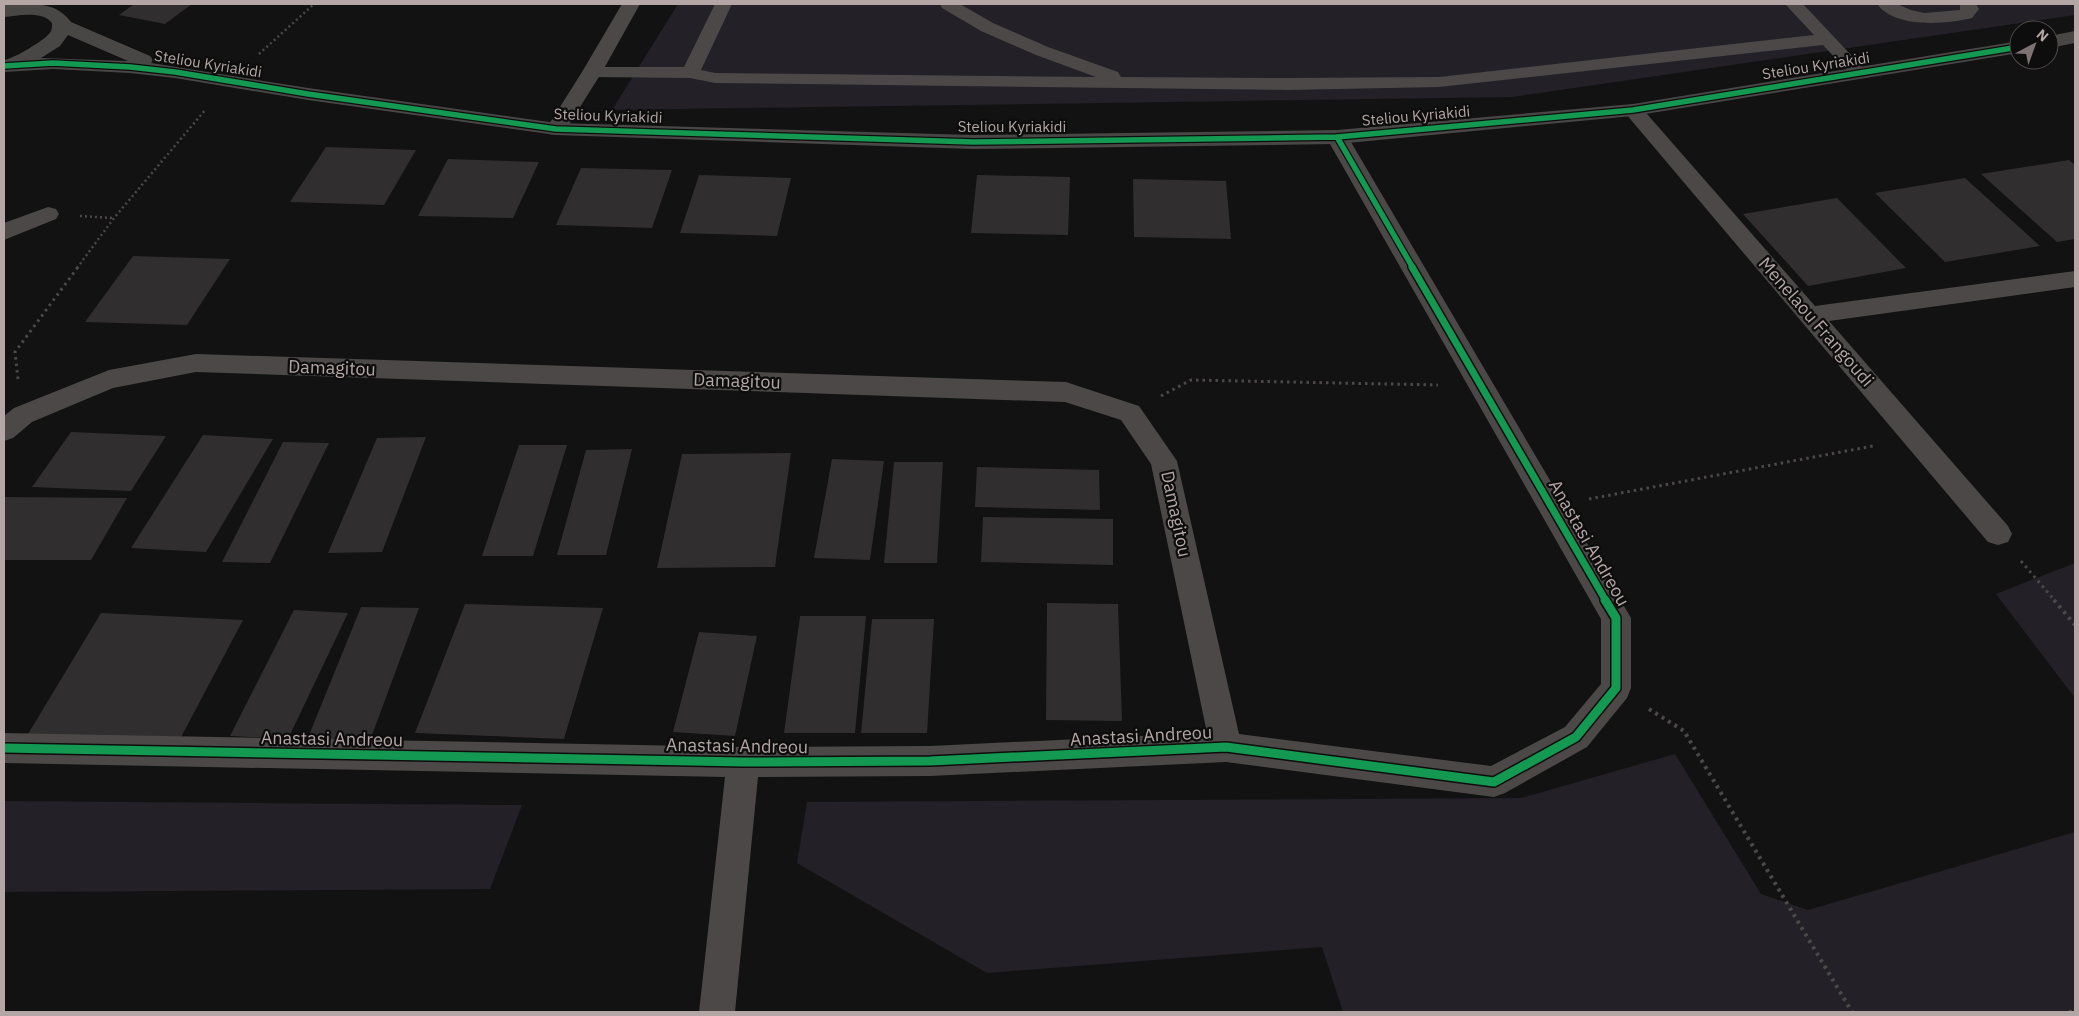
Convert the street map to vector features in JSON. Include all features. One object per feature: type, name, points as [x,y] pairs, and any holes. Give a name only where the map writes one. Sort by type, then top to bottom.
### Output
[{"type":"street","points":[[4,9],[11,4]]},
{"type":"street","points":[[556,129],[592,72],[631,4]]},
{"type":"street","name":"Steliou Kyriakidi","points":[[4,9],[32,8],[63,15],[122,52],[175,72]]},
{"type":"street","points":[[4,65],[19,61],[50,45],[59,35],[63,15]]},
{"type":"street","points":[[2059,40],[2075,37]]},
{"type":"street","name":"Steliou Kyriakidi","points":[[4,65],[53,63],[130,67],[175,72],[308,94],[556,129],[973,142],[1337,137],[1633,110],[2009,48]]},
{"type":"street","name":"Menelaou Frangoudi","points":[[1633,110],[1998,534]]},
{"type":"street","name":"Anastasi Andreou","points":[[4,748],[743,762],[930,761],[1226,747],[1494,782],[1576,737],[1616,688],[1616,618],[1337,137]]},
{"type":"street","points":[[4,232],[48,214]]},
{"type":"street","points":[[1811,315],[2075,280]]},
{"type":"street","name":"Damagitou","points":[[13,423],[109,379],[196,363],[1066,392],[1130,413],[1164,461],[1226,747]]},
{"type":"street","points":[[717,1012],[743,762]]},
{"type":"lane","points":[[690,72],[723,4]]},
{"type":"lane","points":[[948,4],[988,27],[1042,50],[1129,82]]},
{"type":"lane","points":[[1794,4],[1859,73]]},
{"type":"lane","points":[[1886,4],[1916,18],[1927,19],[1966,14],[1970,9],[1968,4]]},
{"type":"lane","points":[[592,72],[690,72],[715,78],[1288,84],[1439,82],[1826,39]]},
{"type":"path","points":[[13,423],[15,352],[114,218],[230,80],[314,4]]},
{"type":"path","points":[[1130,413],[1191,380],[1481,386]]},
{"type":"path","points":[[1552,506],[1915,438]]},
{"type":"path","points":[[1998,534],[2075,625]]},
{"type":"path","points":[[1616,688],[1684,731],[1852,1012]]},
{"type":"path","points":[[2069,1012],[2075,1012]]},
{"type":"shaded area","points":[[678,4],[2075,4],[2075,15],[2041,20],[2009,20],[2009,25],[1512,97],[612,110]]},
{"type":"shaded area","points":[[2075,563],[2075,698],[1996,594]]},
{"type":"shaded area","points":[[1675,754],[1761,894],[1808,910],[2075,832],[2075,1012],[1343,1012],[1322,947],[987,973],[797,863],[807,802],[1521,798]]},
{"type":"shaded area","points":[[4,801],[522,805],[490,889],[4,892]]},
{"type":"building","points":[[134,4],[192,4],[165,24],[119,15]]},
{"type":"building","points":[[326,147],[416,150],[384,205],[290,202]]},
{"type":"building","points":[[448,159],[539,162],[513,218],[418,216]]},
{"type":"building","points":[[2069,160],[2075,165],[2075,239],[2057,242],[1981,174]]},
{"type":"building","points":[[581,168],[672,170],[652,228],[556,225]]},
{"type":"building","points":[[699,175],[791,178],[777,236],[680,233]]},
{"type":"building","points":[[977,175],[1070,177],[1068,235],[971,233]]},
{"type":"building","points":[[1965,178],[2040,246],[1945,262],[1875,193]]},
{"type":"building","points":[[1133,179],[1226,181],[1231,239],[1134,237]]},
{"type":"building","points":[[1837,198],[1906,268],[1808,286],[1743,214]]},
{"type":"building","points":[[133,256],[230,259],[187,325],[85,322]]},
{"type":"building","points":[[71,432],[166,436],[131,491],[32,487]]},
{"type":"building","points":[[203,435],[273,439],[206,552],[131,548]]},
{"type":"building","points":[[426,437],[382,552],[328,553],[377,438]]},
{"type":"building","points":[[283,442],[329,443],[270,563],[222,562]]},
{"type":"building","points":[[519,445],[567,445],[533,556],[482,556]]},
{"type":"building","points":[[632,449],[606,555],[557,555],[586,450]]},
{"type":"building","points":[[791,453],[775,567],[657,568],[682,454]]},
{"type":"building","points":[[832,459],[884,461],[870,560],[814,558]]},
{"type":"building","points":[[894,462],[943,462],[937,563],[884,563]]},
{"type":"building","points":[[977,467],[1099,470],[1100,510],[975,507]]},
{"type":"building","points":[[4,497],[127,498],[91,560],[4,560]]},
{"type":"building","points":[[983,517],[1113,519],[1113,565],[981,562]]},
{"type":"building","points":[[1047,603],[1118,604],[1122,721],[1046,720]]},
{"type":"building","points":[[465,604],[603,608],[564,739],[415,733]]},
{"type":"building","points":[[361,607],[419,608],[368,746],[305,745]]},
{"type":"building","points":[[294,610],[348,613],[288,739],[230,736]]},
{"type":"building","points":[[101,613],[243,620],[179,741],[28,734]]},
{"type":"building","points":[[800,616],[866,616],[855,733],[784,733]]},
{"type":"building","points":[[872,619],[934,619],[927,733],[861,733]]},
{"type":"building","points":[[699,632],[757,636],[735,736],[673,732]]},
{"type":"cycle path","points":[[4,66],[53,63],[130,67],[175,72],[308,94],[556,129],[973,142],[1337,137],[1633,110],[2009,49]]},
{"type":"cycle path","points":[[4,748],[743,762],[930,761],[1226,747],[1494,782],[1576,737],[1616,688],[1616,618],[1337,137]]}]
